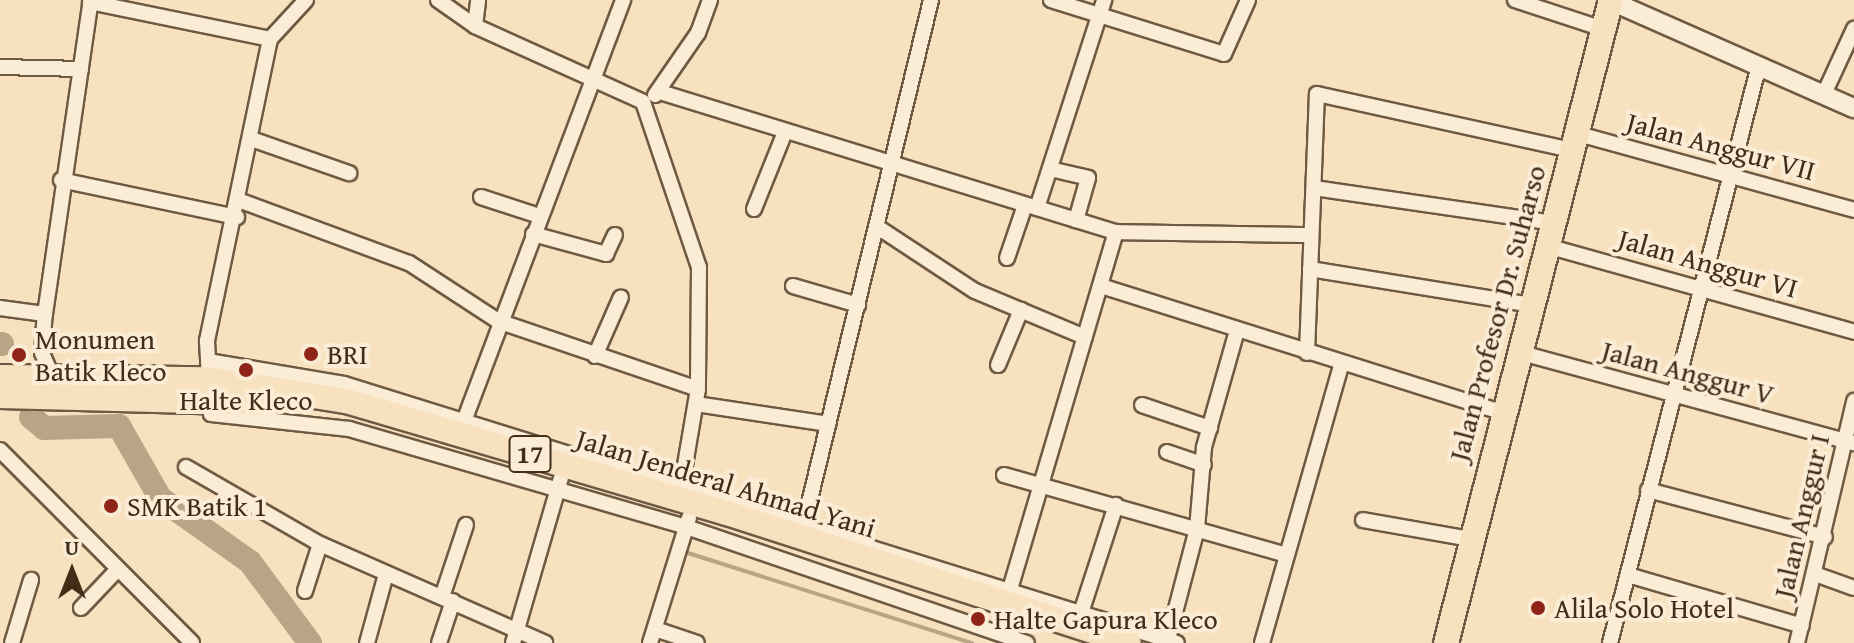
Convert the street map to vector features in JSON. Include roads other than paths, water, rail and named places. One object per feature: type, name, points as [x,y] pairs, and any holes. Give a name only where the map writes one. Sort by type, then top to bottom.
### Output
[{"type":"main road","name":"Jalan Profesor Dr. Suharso","points":[[1496,411],[1518,352],[1608,0]]},
{"type":"main road","name":"Jalan Profesor Dr. Suharso","points":[[1438,643],[1466,539],[1520,303],[1548,230]]},
{"type":"main road","name":"Jalan Jenderal Ahmad Yani","points":[[7,388],[208,379],[330,398],[424,434],[504,453],[634,492],[728,535],[881,555],[1005,603]]},
{"type":"main road","name":"Jalan Jenderal Ahmad Yani","points":[[424,434],[462,426],[504,453]]},
{"type":"main road","name":"Jalan Jenderal Ahmad Yani","points":[[674,509],[792,541],[849,575],[903,594],[1005,603]]},
{"type":"main road","name":"Jalan Profesor Dr. Suharso","points":[[1446,643],[1466,539]]},
{"type":"main road","name":"17","points":[[1005,603],[1129,643]]},
{"type":"main road","name":"17","points":[[1005,603],[1026,639],[1080,627]]},
{"type":"street","points":[[306,0],[270,39],[208,379],[216,416],[424,434]]},
{"type":"street","points":[[438,0],[475,26],[643,102],[699,267],[697,396],[674,509],[679,551],[652,636],[697,643]]},
{"type":"street","points":[[475,26],[478,0]]},
{"type":"street","points":[[462,426],[589,76],[623,0]]},
{"type":"street","points":[[643,102],[660,92],[710,0]]},
{"type":"street","points":[[792,541],[828,424],[893,167],[931,0]]},
{"type":"street","points":[[1051,0],[1102,7],[1224,54],[1248,0]]},
{"type":"street","points":[[1515,0],[1599,27]]},
{"type":"street","points":[[1608,0],[1854,108]]},
{"type":"street","points":[[48,385],[42,353],[45,314],[61,180],[90,1],[270,39]]},
{"type":"street","points":[[1007,258],[1050,169],[1102,7]]},
{"type":"street","points":[[1824,94],[1854,29]]},
{"type":"street","points":[[1610,643],[1759,65]]},
{"type":"street","points":[[0,67],[81,69]]},
{"type":"street","points":[[660,92],[893,167],[1116,232],[1311,235]]},
{"type":"street","name":"Jalan Anggur VII","points":[[1314,188],[1314,97],[1321,92],[1729,175],[1854,210]]},
{"type":"street","points":[[754,209],[785,132]]},
{"type":"street","points":[[254,140],[349,173]]},
{"type":"street","points":[[1050,169],[1088,178],[1076,220]]},
{"type":"street","points":[[61,180],[237,217]]},
{"type":"street","points":[[1307,353],[1314,188]]},
{"type":"street","name":"Jalan Anggur VI","points":[[1314,188],[1548,230],[1701,287],[1854,332]]},
{"type":"street","points":[[481,197],[539,216]]},
{"type":"street","points":[[241,201],[409,263],[498,321],[697,396],[828,424]]},
{"type":"street","points":[[876,226],[975,291],[1085,337]]},
{"type":"street","points":[[1005,603],[1116,232]]},
{"type":"street","points":[[533,234],[606,254],[615,235]]},
{"type":"street","points":[[1310,269],[1520,303]]},
{"type":"street","points":[[793,286],[858,305]]},
{"type":"street","points":[[1101,286],[1341,365],[1496,411]]},
{"type":"street","points":[[595,356],[621,297]]},
{"type":"street","points":[[0,308],[45,314]]},
{"type":"street","points":[[998,365],[1021,310]]},
{"type":"street","points":[[1116,505],[1080,627],[1171,642],[1197,529],[1210,428],[1237,330]]},
{"type":"street","name":"Jalan Anggur V","points":[[1518,352],[1849,442]]},
{"type":"street","points":[[1262,643],[1341,365]]},
{"type":"street","name":"Jalan Anggur I","points":[[1797,643],[1849,442],[1854,401]]},
{"type":"street","points":[[1142,405],[1210,428]]},
{"type":"street","points":[[0,450],[192,643]]},
{"type":"street","points":[[1167,452],[1204,465]]},
{"type":"street","points":[[186,467],[320,544],[447,599],[516,636],[545,643]]},
{"type":"street","points":[[516,636],[561,470]]},
{"type":"street","points":[[1004,475],[1286,555]]},
{"type":"street","points":[[1648,490],[1825,537]]},
{"type":"street","points":[[1363,520],[1466,539]]},
{"type":"street","points":[[439,643],[466,525]]},
{"type":"street","points":[[305,591],[320,544]]},
{"type":"street","points":[[81,608],[117,570]]},
{"type":"street","points":[[367,643],[386,574]]},
{"type":"street","points":[[1815,574],[1854,588]]},
{"type":"street","points":[[1628,575],[1802,626]]},
{"type":"street","points":[[12,643],[31,580]]},
{"type":"street","points":[[903,594],[1026,639]]},
{"type":"waterway","points":[[31,417],[44,428],[119,426],[160,498],[250,562],[310,643]]},
{"type":"waterway","points":[[688,553],[972,643]]},
{"type":"place","name":"BRI","points":[[311,354]]},
{"type":"place","name":"Monumen Batik Kleco","points":[[19,355]]},
{"type":"place","name":"Halte Kleco","points":[[246,370]]},
{"type":"place","name":"SMK Batik 1","points":[[111,506]]},
{"type":"place","name":"Alila Solo Hotel","points":[[1538,608]]},
{"type":"place","name":"Halte Gapura Kleco","points":[[978,619]]}]
